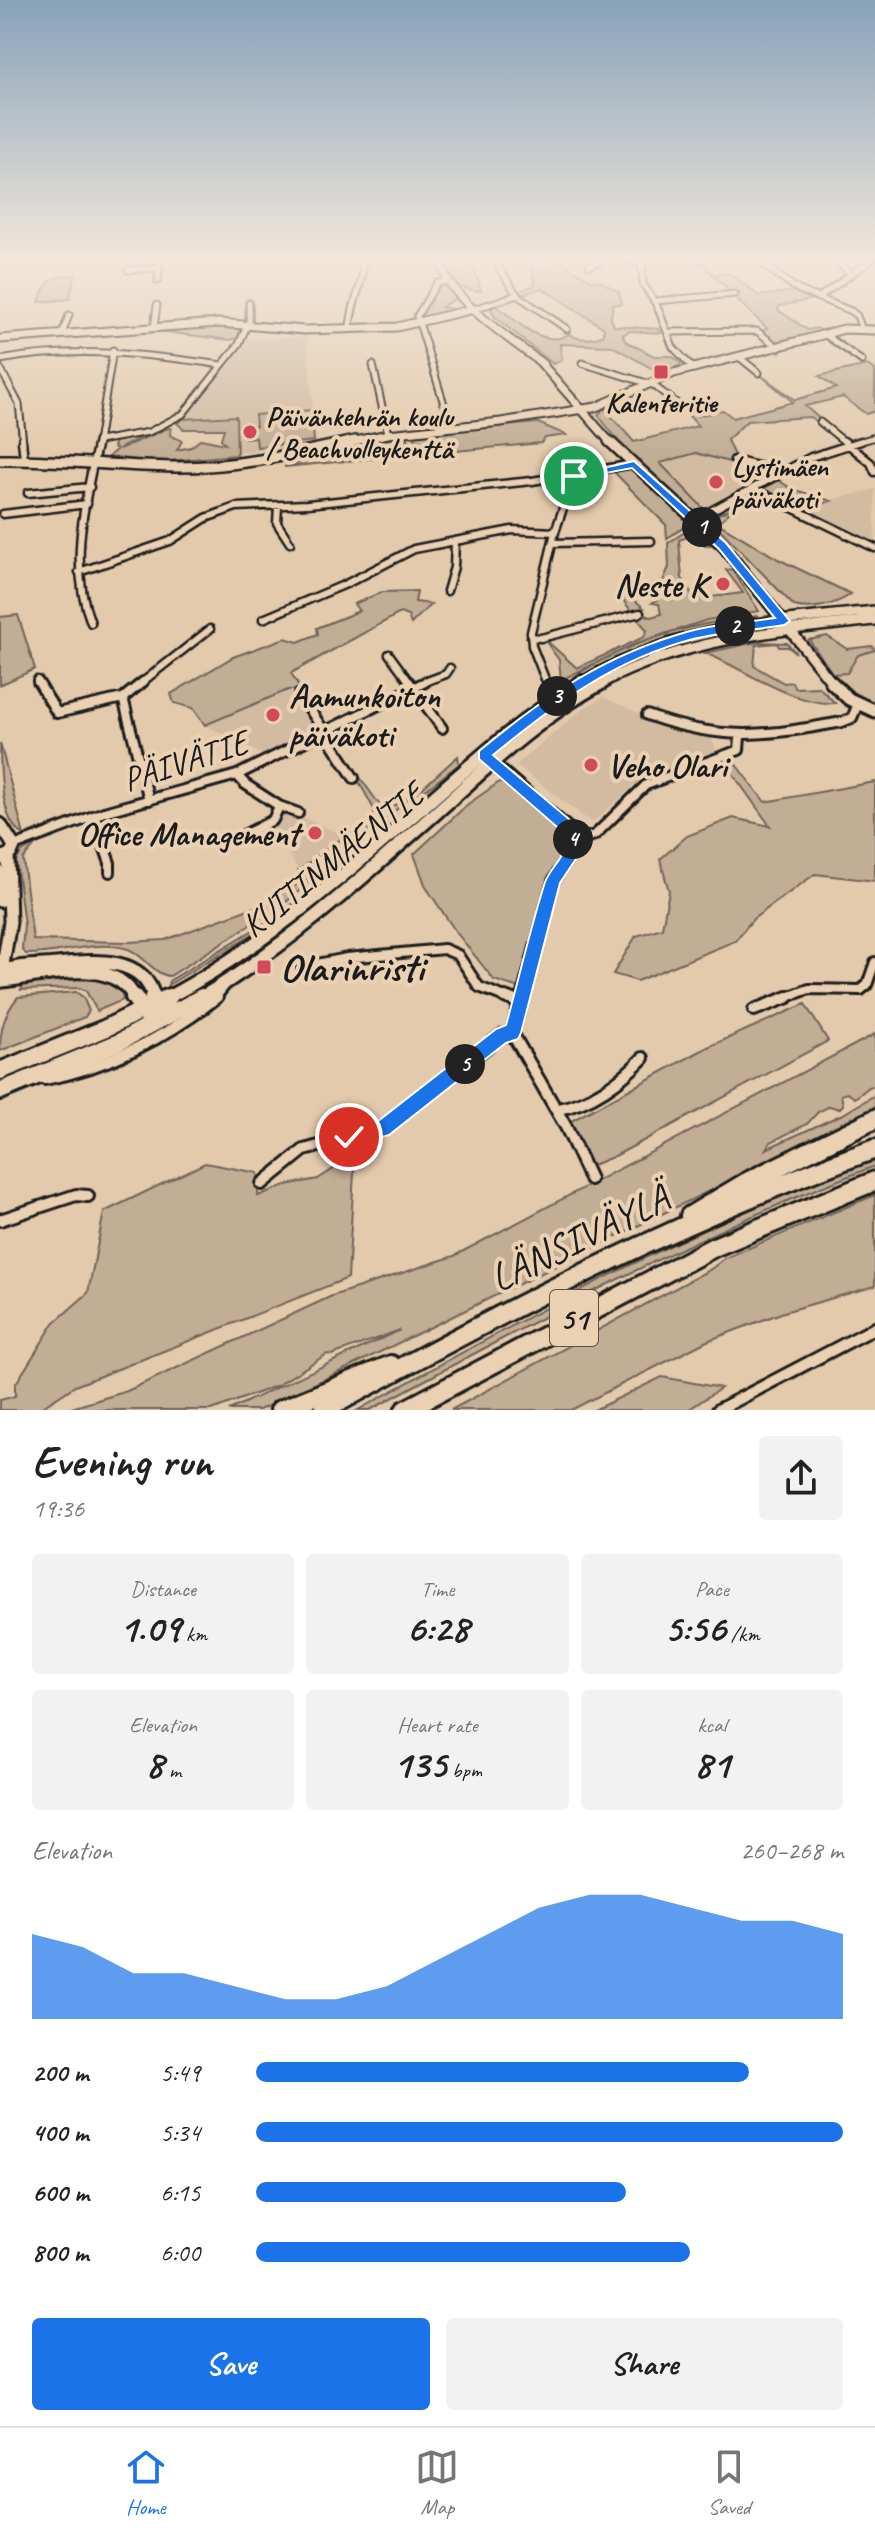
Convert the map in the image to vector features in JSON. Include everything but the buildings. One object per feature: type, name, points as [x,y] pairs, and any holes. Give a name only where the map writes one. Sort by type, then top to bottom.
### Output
[{"type":"highway","points":[[655,1237],[747,1182],[875,1119]]},
{"type":"highway","name":"LÄNSIVÄYLÄ","points":[[324,1410],[442,1345],[655,1237],[830,1164],[875,1149]]},
{"type":"highway","name":"LÄNSIVÄYLÄ","points":[[405,1410],[714,1247],[875,1181]]},
{"type":"highway","points":[[280,1410],[442,1345]]},
{"type":"highway","name":"51","points":[[418,1410],[436,1393]]},
{"type":"main road","name":"KUITINMÄENTIE","points":[[0,1071],[156,1005],[223,966],[489,760],[576,697],[624,671],[699,644],[875,611]]},
{"type":"main road","name":"KUITINMÄENTIE","points":[[788,626],[875,620]]},
{"type":"main road","name":"KUITINMÄENTIE","points":[[0,1091],[157,1023],[228,981],[282,943],[489,760]]},
{"type":"main road","points":[[1,977],[91,961],[118,962],[139,975],[152,989],[157,1023]]},
{"type":"main road","points":[[1,977],[107,974],[124,982],[133,993],[141,1012],[157,1023]]},
{"type":"street","points":[[62,334],[66,324]]},
{"type":"street","points":[[154,328],[155,324]]},
{"type":"street","points":[[99,441],[143,434],[179,417],[239,344],[246,324]]},
{"type":"street","points":[[0,339],[246,324],[305,330],[419,324],[451,427]]},
{"type":"street","points":[[349,324],[350,329]]},
{"type":"street","points":[[492,324],[540,362],[630,460],[723,546],[829,680],[858,704],[875,711]]},
{"type":"street","points":[[559,324],[567,329]]},
{"type":"street","points":[[664,324],[673,347],[693,368]]},
{"type":"street","points":[[861,324],[863,328]]},
{"type":"street","points":[[0,460],[94,461],[174,467],[290,457],[388,434],[581,408],[613,400],[648,383],[693,368],[824,334],[875,328]]},
{"type":"street","points":[[670,332],[757,331],[779,348]]},
{"type":"street","points":[[824,334],[862,361]]},
{"type":"street","points":[[0,360],[48,351],[113,350],[222,365]]},
{"type":"street","points":[[91,623],[82,609],[79,549],[113,350]]},
{"type":"street","points":[[739,357],[759,373]]},
{"type":"street","points":[[582,363],[660,388],[679,405]]},
{"type":"street","points":[[373,365],[388,434]]},
{"type":"street","points":[[0,368],[19,404],[24,459]]},
{"type":"street","points":[[820,422],[871,463],[875,472]]},
{"type":"street","points":[[694,520],[817,455],[875,437]]},
{"type":"street","points":[[79,572],[170,541],[206,518],[228,509],[574,476],[630,460]]},
{"type":"street","points":[[734,460],[762,467],[777,476]]},
{"type":"street","points":[[545,679],[531,637],[555,532],[574,476]]},
{"type":"street","points":[[28,493],[90,487]]},
{"type":"street","points":[[753,489],[875,548]]},
{"type":"street","points":[[3,514],[87,504]]},
{"type":"street","points":[[278,506],[277,523],[290,543]]},
{"type":"street","points":[[263,619],[346,584],[408,551],[512,530],[555,532]]},
{"type":"street","points":[[447,591],[454,567],[455,541]]},
{"type":"street","points":[[553,543],[651,541]]},
{"type":"street","points":[[531,637],[541,638],[640,613]]},
{"type":"street","points":[[37,680],[57,713],[123,698],[210,629]]},
{"type":"street","points":[[389,654],[442,728]]},
{"type":"street","name":"PÄIVÄTIE","points":[[6,848],[93,816],[237,775],[412,687],[446,674],[450,668]]},
{"type":"street","points":[[300,694],[354,778]]},
{"type":"street","points":[[123,698],[149,800]]},
{"type":"street","points":[[647,715],[693,731],[740,737],[770,736],[842,722],[852,718],[858,704]]},
{"type":"street","points":[[574,841],[595,835],[646,785],[739,750],[740,737]]},
{"type":"street","points":[[489,760],[570,829],[574,841],[572,853],[553,881],[512,1033],[550,1103],[558,1109],[590,1179]]},
{"type":"street","points":[[237,775],[245,784],[279,806],[298,813]]},
{"type":"street","points":[[238,838],[273,820],[279,806]]},
{"type":"street","points":[[93,816],[110,863],[110,872]]},
{"type":"street","points":[[0,824],[6,848],[10,922],[1,977]]},
{"type":"street","points":[[0,872],[0,901]]},
{"type":"street","points":[[302,967],[347,958],[444,949],[458,955],[479,987],[520,1003]]},
{"type":"street","points":[[754,1010],[809,989],[861,990],[867,985],[875,962]]},
{"type":"street","points":[[31,1080],[59,1078],[95,1067],[143,1044],[198,1013],[224,991],[228,981]]},
{"type":"street","points":[[262,1184],[304,1150],[382,1129],[502,1035],[512,1033]]},
{"type":"street","points":[[558,1109],[576,1105],[633,1070],[643,1058]]},
{"type":"street","points":[[0,1220],[76,1195],[88,1196]]},
{"type":"street","points":[[718,1410],[875,1328]]},
{"type":"shaded area","points":[[503,324],[519,324],[549,338],[569,334],[595,338],[603,335],[604,328],[597,324],[659,329],[661,333],[629,331],[623,335],[625,341],[654,356],[672,356],[681,363],[658,372],[612,346],[560,344],[562,360],[553,364]]},
{"type":"shaded area","points":[[762,324],[799,324],[808,330],[817,328],[824,332],[775,342],[762,332],[767,328]]},
{"type":"shaded area","points":[[208,325],[240,328],[238,338],[230,340],[156,331]]},
{"type":"shaded area","points":[[307,336],[316,444],[239,452],[236,416],[183,419],[245,340]]},
{"type":"shaded area","points":[[867,365],[875,370],[875,411],[866,414],[843,397],[805,406],[822,421],[817,422],[810,417],[747,421],[727,440],[735,458],[733,463],[696,453],[660,463],[705,510],[690,511],[620,443],[598,415],[604,408],[634,442],[698,426],[683,409],[688,408],[697,416],[723,410],[733,418],[793,402],[758,373],[795,400],[836,388],[819,376]]},
{"type":"shaded area","points":[[311,410],[314,441],[257,447],[256,437],[245,438],[244,428],[256,426],[255,415]]},
{"type":"shaded area","points":[[236,416],[237,455],[157,462],[108,457],[117,449],[113,447],[115,441],[144,436],[119,449],[171,428],[170,435],[182,441],[177,450],[191,447],[201,439],[225,444],[221,439],[224,429],[183,429],[177,423],[183,419]]},
{"type":"shaded area","points":[[538,423],[566,435],[545,438],[541,443],[424,454],[421,448],[424,444],[409,435]]},
{"type":"shaded area","points":[[404,436],[412,442],[402,441],[392,446],[394,454],[389,457],[284,467],[365,443]]},
{"type":"shaded area","name":"Lystimäen päiväkoti","points":[[696,453],[757,468],[765,475],[705,510],[659,463]]},
{"type":"shaded area","points":[[631,468],[691,523],[667,538],[666,525],[614,472]]},
{"type":"shaded area","points":[[778,480],[792,489],[831,501],[803,510],[763,489]]},
{"type":"shaded area","points":[[875,489],[875,546],[803,510],[831,500]]},
{"type":"shaded area","points":[[735,507],[718,523],[778,559],[851,594],[823,606],[794,606],[714,523],[714,516]]},
{"type":"shaded area","points":[[691,528],[711,545],[706,546],[694,535],[679,540],[682,578],[695,599],[743,593],[726,570],[732,569],[759,611],[707,620],[637,643],[561,680],[559,660],[544,639],[554,638],[548,642],[577,668],[644,637],[647,630],[635,616],[661,614],[659,604],[652,603],[658,599],[657,593],[631,597],[644,608],[632,612],[617,592],[663,581],[669,567],[668,543]]},
{"type":"shaded area","points":[[417,591],[415,602],[431,604],[411,624],[408,616],[400,613],[291,673],[301,690],[288,690],[205,725],[193,708],[174,703],[171,694],[233,657],[285,638],[298,642],[318,634],[317,628],[359,611],[354,604],[382,592]]},
{"type":"shaded area","points":[[18,615],[35,669],[0,685],[0,617]]},
{"type":"shaded area","points":[[758,616],[761,620],[724,625],[651,643],[610,660],[562,686],[605,659],[655,638],[708,623]]},
{"type":"shaded area","points":[[827,636],[847,649],[872,646],[875,650],[858,655],[847,673],[833,674],[809,640]]},
{"type":"shaded area","points":[[757,642],[787,643],[796,653],[788,647],[779,647],[777,643],[756,645],[754,666],[784,683],[792,682],[795,688],[819,687],[835,703],[803,699],[705,653]]},
{"type":"shaded area","points":[[875,645],[875,708],[853,697],[833,674],[851,670],[858,655]]},
{"type":"shaded area","name":"Aamunkoiton päiväkoti","points":[[288,690],[301,690],[324,726],[264,756],[205,725]]},
{"type":"shaded area","points":[[603,697],[667,726],[712,739],[717,752],[637,783],[592,823],[516,765],[584,708]]},
{"type":"shaded area","points":[[0,743],[24,834],[14,826],[4,800]]},
{"type":"shaded area","points":[[458,756],[459,764],[427,789],[408,799],[367,836],[375,811],[358,780],[361,779],[384,811],[418,792]]},
{"type":"shaded area","points":[[730,757],[765,802],[875,782],[875,881],[815,874],[753,919],[735,941],[637,981],[613,974],[636,936],[662,928],[669,891],[660,859],[687,836],[733,818],[770,826],[723,760]]},
{"type":"shaded area","points":[[501,781],[566,835],[562,858],[545,888],[519,988],[494,980],[456,932],[426,887],[414,854],[468,804]]},
{"type":"shaded area","points":[[98,809],[33,835],[27,834]]},
{"type":"shaded area","points":[[283,809],[345,836],[353,845],[304,881],[271,822]]},
{"type":"shaded area","points":[[367,827],[361,842],[331,867],[307,879],[308,884],[275,911],[261,918],[257,907],[303,881],[298,871],[345,836]]},
{"type":"shaded area","points":[[36,844],[23,859],[33,940],[165,940],[254,907],[259,919],[170,976],[159,972],[128,949],[116,946],[26,954],[22,949],[24,925],[16,861],[22,852]]},
{"type":"shaded area","points":[[359,850],[361,852],[274,921],[168,985],[169,981],[278,915]]},
{"type":"shaded area","points":[[369,857],[373,861],[267,948],[210,986],[186,999],[167,1004]]},
{"type":"shaded area","points":[[87,978],[106,982],[122,993],[123,1000],[97,1011],[86,991],[80,988],[21,990],[24,984]]},
{"type":"shaded area","points":[[76,992],[83,997],[89,1011],[85,1017],[0,1051],[4,1022],[18,997]]},
{"type":"shaded area","points":[[805,1004],[828,1041],[591,1166],[571,1133],[569,1122],[708,1047]]},
{"type":"shaded area","points":[[875,1034],[875,1086],[855,1098],[847,1093],[841,1095],[843,1105],[839,1109],[830,1106],[818,1112],[807,1124],[771,1142],[766,1149],[845,1113],[875,1095],[875,1106],[852,1121],[284,1399],[259,1410],[229,1410],[400,1330],[332,1355],[327,1354],[276,1386],[212,1410],[65,1410],[127,1391],[332,1296],[454,1256]]},
{"type":"shaded area","points":[[355,1155],[348,1278],[75,1386],[38,1410],[0,1410],[0,1400],[15,1396],[15,1385],[54,1323],[88,1293],[104,1212],[205,1163],[258,1173],[258,1196],[286,1185],[318,1179]]},
{"type":"shaded area","points":[[875,1159],[875,1166],[681,1248],[370,1410],[358,1410],[612,1274],[742,1213]]},
{"type":"shaded area","points":[[875,1195],[875,1286],[784,1312],[707,1341],[571,1410],[451,1410],[711,1269],[725,1258]]},
{"type":"shaded area","points":[[662,1377],[721,1388],[688,1410],[594,1410]]},
{"type":"place","name":"Kalenteritie","points":[[661,372]]},
{"type":"place","name":"Päivänkehrän koulu / Beachvolleykenttä","points":[[250,432]]},
{"type":"place","name":"Lystimäen päiväkoti","points":[[716,482]]},
{"type":"place","name":"Neste K","points":[[723,584]]},
{"type":"place","name":"Aamunkoiton päiväkoti","points":[[273,715]]},
{"type":"place","name":"Veho Olari","points":[[591,765]]},
{"type":"place","name":"Office Management","points":[[315,833]]},
{"type":"place","name":"Olarinristi","points":[[264,967]]},
{"type":"route","points":[[349,1137],[382,1129],[502,1035],[512,1033],[553,881],[572,853],[574,841],[570,829],[484,755],[566,689],[616,662],[693,635],[784,621],[723,546],[634,464],[574,476]]}]
